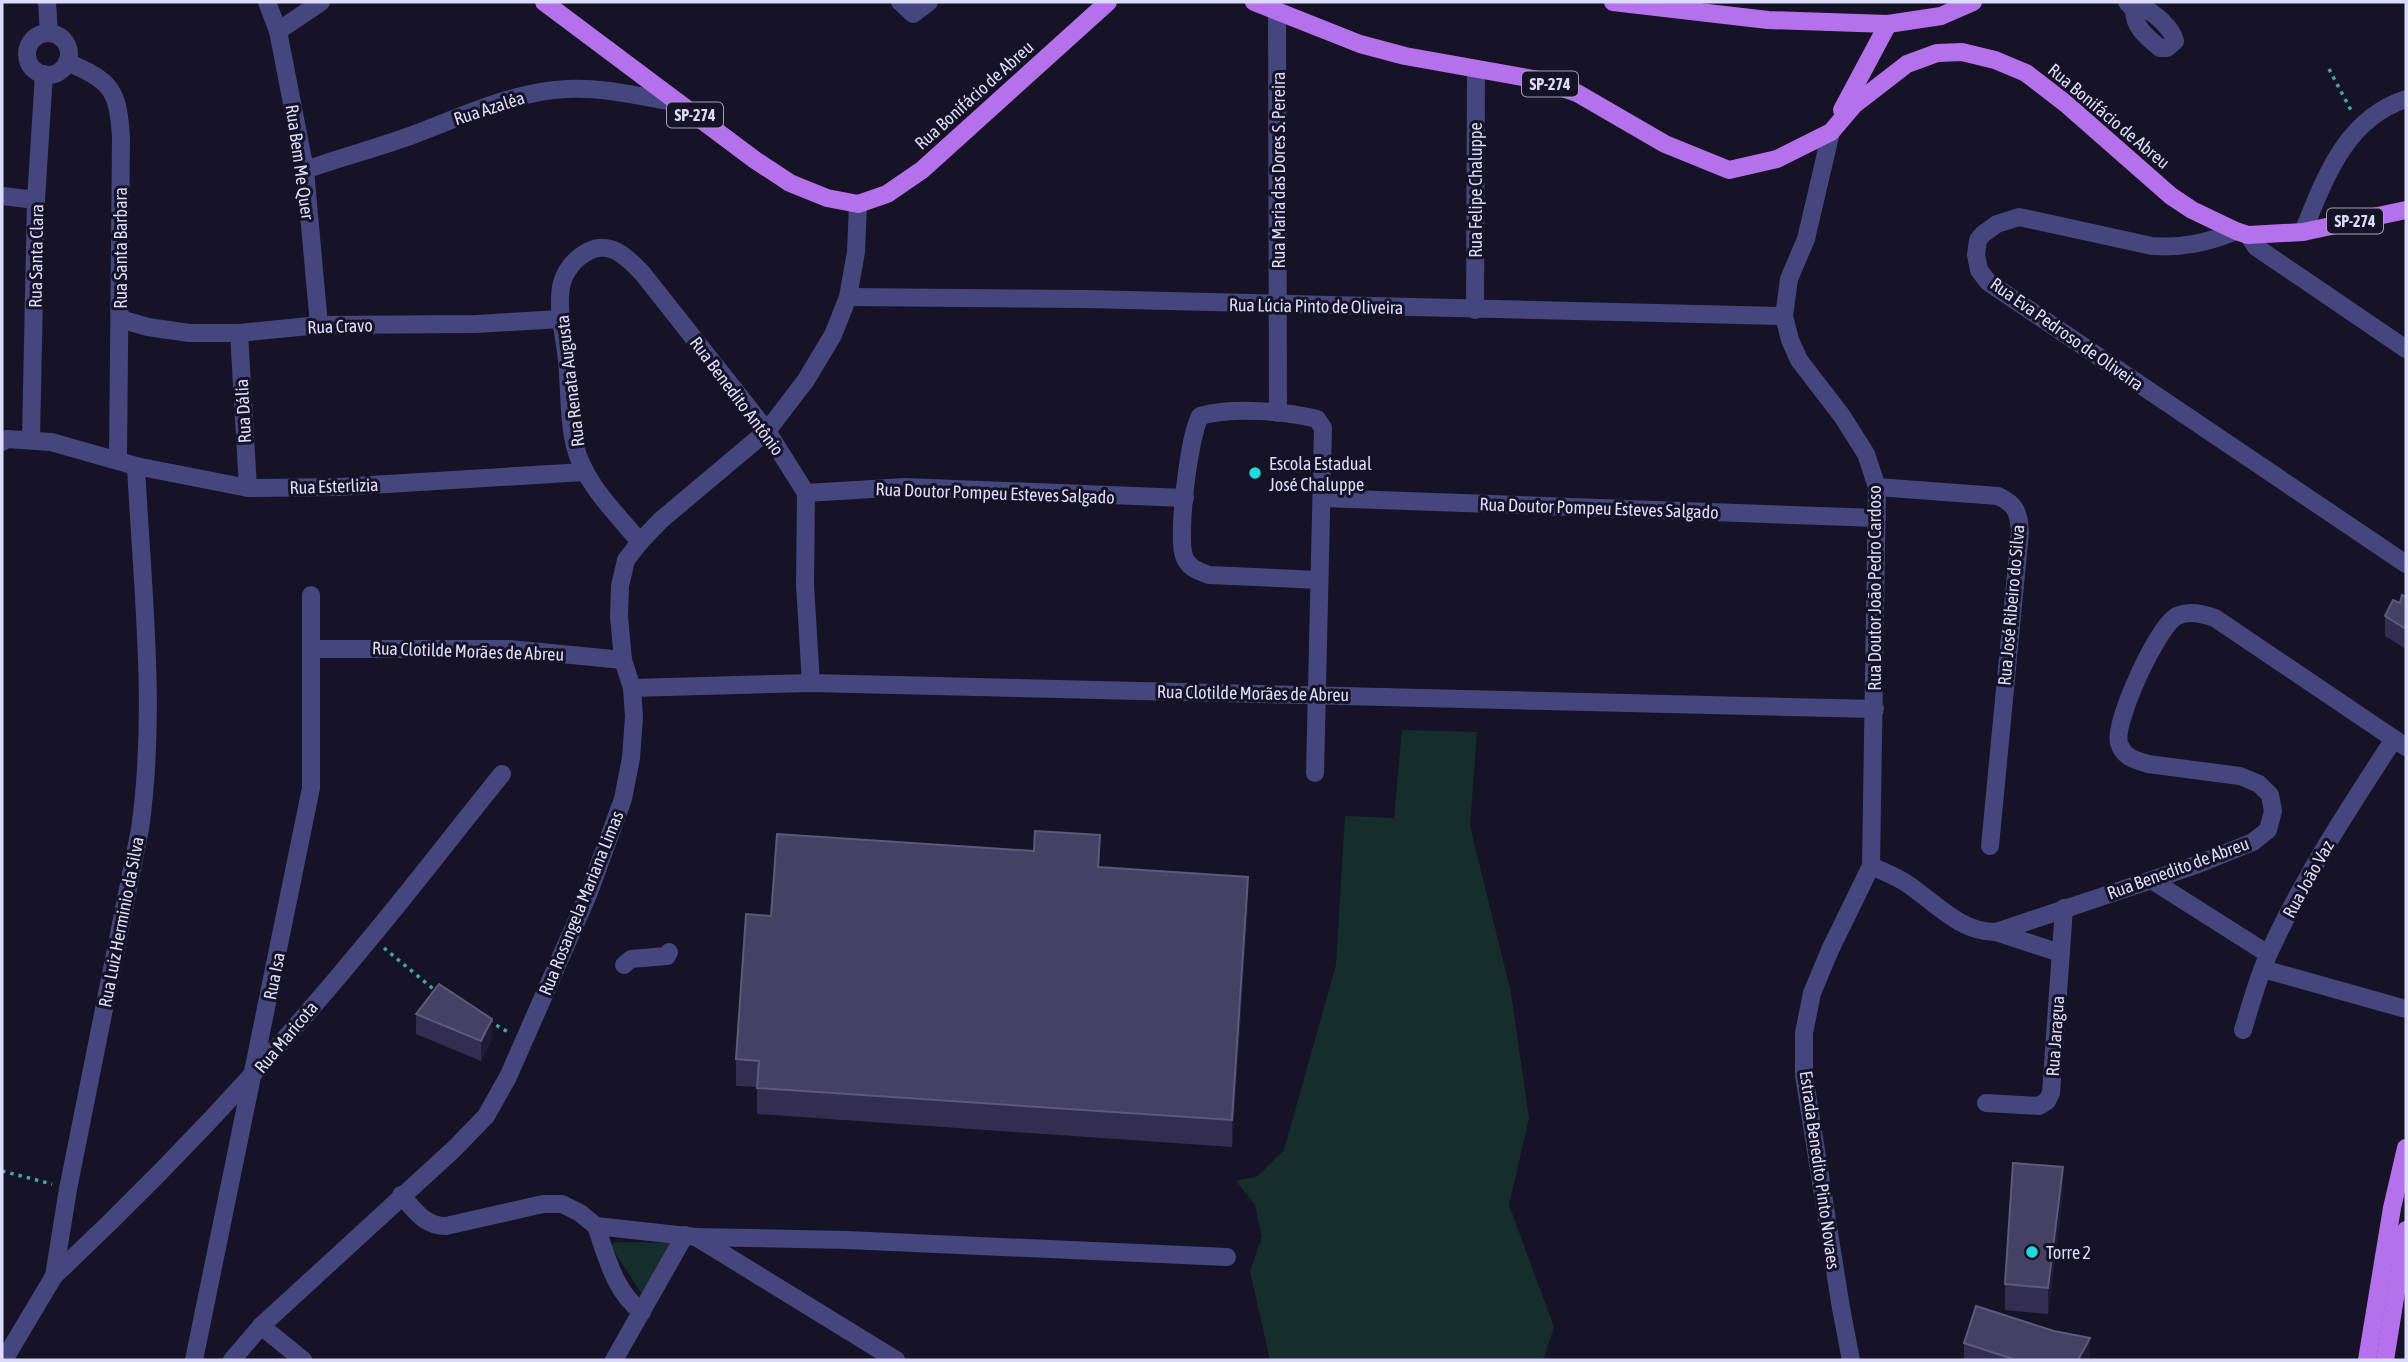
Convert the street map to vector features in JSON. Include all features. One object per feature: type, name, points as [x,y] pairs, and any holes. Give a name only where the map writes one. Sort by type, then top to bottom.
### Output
[{"type":"main road","name":"SP-274","points":[[544,2],[790,183],[827,198],[858,204]]},
{"type":"main road","name":"Rua Bonifácio de Abreu","points":[[858,204],[887,194],[922,170],[1108,2]]},
{"type":"main road","name":"Rua Bonifácio de Abreu","points":[[1254,2],[1360,44],[1405,56],[1539,80],[1577,93],[1665,144],[1729,170],[1777,159],[1831,132],[1854,105],[1907,64],[1937,53],[1962,52],[2026,73],[2065,103],[2171,196],[2192,210],[2242,233],[2303,232],[2406,210]]},
{"type":"main road","points":[[1613,2],[1768,20],[1888,24],[1941,16],[1973,2]]},
{"type":"main road","points":[[1831,132],[1888,24]]},
{"type":"main road","points":[[2367,1360],[2392,1208],[2406,1148]]},
{"type":"main road","points":[[2385,1360],[2406,1230]]},
{"type":"street","points":[[47,2],[49,33]]},
{"type":"street","name":"Rua Bem Me Quer","points":[[267,2],[278,31],[305,170],[319,326]]},
{"type":"street","points":[[278,31],[321,2]]},
{"type":"street","points":[[906,8],[929,2]]},
{"type":"street","name":"Rua Maria das Dores S. Pereira","points":[[1277,11],[1278,413]]},
{"type":"street","points":[[49,33],[66,43],[67,62],[58,72],[44,74],[32,67],[27,55],[28,48],[36,37],[49,33]]},
{"type":"street","name":"Rua Santa Barbara","points":[[67,62],[93,74],[111,89],[119,108],[120,319],[127,463]]},
{"type":"street","name":"Rua Felipe Chaluppe","points":[[1475,310],[1476,70]]},
{"type":"street","name":"Rua Santa Clara","points":[[32,439],[36,200],[44,74]]},
{"type":"street","name":"Rua Azaléa","points":[[305,170],[415,134],[480,109],[540,93],[567,89],[623,93],[679,103]]},
{"type":"street","points":[[2303,232],[2329,168],[2353,133],[2389,107],[2406,99]]},
{"type":"street","name":"Rua Doutor João Pedro Cardoso","points":[[1831,132],[1806,239],[1789,279],[1784,316],[1799,360],[1842,416],[1866,454],[1877,487],[1871,866]]},
{"type":"street","points":[[2,196],[36,200]]},
{"type":"street","name":"Rua Rosangela Mariana Limas","points":[[232,1360],[261,1326],[453,1149],[486,1115],[508,1077],[587,895],[623,799],[632,758],[632,688],[624,660],[618,616],[620,586],[626,560],[661,520],[767,431],[813,369],[833,335],[848,296],[856,252],[858,204]]},
{"type":"street","name":"Rua Eva Pedroso de Oliveira","points":[[2242,233],[2174,248],[2152,246],[2019,217],[1997,224],[1983,234],[1978,240],[1976,255],[1979,270],[1987,282],[2406,564]]},
{"type":"street","points":[[2242,233],[2256,247],[2406,349]]},
{"type":"street","name":"Rua Benedito Antônio","points":[[561,289],[565,273],[583,254],[593,249],[604,247],[616,250],[630,260],[767,431],[806,494]]},
{"type":"street","name":"Rua Renata Augusta","points":[[561,289],[561,318],[574,444],[584,472]]},
{"type":"street","name":"Rua Lúcia Pinto de Oliveira","points":[[848,296],[1784,316]]},
{"type":"street","name":"Rua Cravo","points":[[120,319],[148,327],[189,332],[239,333],[319,326],[476,324],[561,318]]},
{"type":"street","name":"Rua Dália","points":[[239,333],[248,488]]},
{"type":"street","points":[[1315,774],[1323,428],[1317,419],[1278,413],[1215,412],[1200,416],[1194,429],[1185,498],[1182,534],[1184,557],[1193,569],[1209,575],[1319,580]]},
{"type":"street","name":"Rua Esterlizia","points":[[2,442],[7,439],[32,439],[127,463],[248,488],[338,487],[584,472]]},
{"type":"street","name":"Rua Luiz Herminio da Silva","points":[[4,1360],[54,1276],[68,1189],[144,799],[148,711],[127,463]]},
{"type":"street","points":[[584,472],[639,542]]},
{"type":"street","name":"Rua José Ribeiro do Silva","points":[[1877,487],[1998,496],[2012,503],[2019,516],[2020,532],[1990,846]]},
{"type":"street","name":"Rua Doutor Pompeu Esteves Salgado","points":[[806,494],[905,488],[1185,498]]},
{"type":"street","points":[[806,494],[805,585],[811,683]]},
{"type":"street","name":"Rua Doutor Pompeu Esteves Salgado","points":[[1322,498],[1877,518]]},
{"type":"street","name":"Rua Isa","points":[[254,1073],[311,788],[311,594]]},
{"type":"street","name":"Rua Benedito de Abreu","points":[[1996,932],[2153,881],[2253,842],[2268,830],[2273,811],[2270,795],[2259,783],[2240,776],[2134,760],[2123,752],[2118,740],[2120,724],[2131,695],[2163,631],[2170,620],[2179,615],[2190,612],[2215,618],[2400,743]]},
{"type":"street","name":"Rua Clotilde Morães de Abreu","points":[[312,649],[510,649],[624,660]]},
{"type":"street","name":"Rua Clotilde Morães de Abreu","points":[[632,688],[811,683],[1875,709]]},
{"type":"street","name":"Rua João Vaz","points":[[2243,1030],[2265,961],[2330,839],[2400,743]]},
{"type":"street","name":"Rua Maricota","points":[[194,1360],[254,1073],[372,937],[502,774]]},
{"type":"street","points":[[1871,866],[1904,881],[1965,926],[1980,932],[1996,932],[2060,953]]},
{"type":"street","name":"Estrada Benedito Pinto Novaes","points":[[1851,1360],[1804,1075],[1804,1033],[1812,993],[1871,866]]},
{"type":"street","points":[[2153,881],[2265,961],[2406,1009]]},
{"type":"street","name":"Rua Jaragua","points":[[1986,1103],[2039,1106],[2047,1101],[2051,1093],[2064,908]]},
{"type":"street","points":[[624,965],[631,959],[667,956],[669,952]]},
{"type":"street","points":[[54,1276],[125,1209],[254,1073]]},
{"type":"street","points":[[401,1195],[423,1219],[436,1226],[543,1204],[562,1204],[580,1213],[596,1226],[617,1284],[624,1296],[642,1312]]},
{"type":"street","points":[[596,1226],[690,1236],[847,1240],[1227,1257]]},
{"type":"street","points":[[615,1360],[690,1236]]},
{"type":"street","points":[[690,1236],[896,1360]]},
{"type":"street","points":[[261,1326],[303,1360]]},
{"type":"path","points":[[2329,69],[2344,99],[2362,125]]},
{"type":"path","points":[[372,937],[431,989],[443,996]]},
{"type":"path","points":[[478,1015],[525,1041]]},
{"type":"path","points":[[2,1171],[68,1189]]},
{"type":"green space","points":[[1402,730],[1477,732],[1470,826],[1511,993],[1529,1118],[1509,1205],[1554,1327],[1543,1360],[1270,1360],[1250,1271],[1262,1237],[1255,1205],[1236,1181],[1258,1176],[1284,1150],[1336,965],[1345,816],[1394,818]]},
{"type":"green space","points":[[614,1242],[676,1243],[647,1302],[612,1248]]},
{"type":"building","points":[[2402,595],[2406,597],[2406,629],[2385,616],[2393,600],[2400,603]]},
{"type":"building","points":[[1035,831],[1100,835],[1098,867],[1248,877],[1232,1120],[757,1088],[759,1061],[736,1059],[746,914],[771,916],[777,834],[1034,851]]},
{"type":"building","points":[[439,984],[492,1019],[481,1041],[416,1014]]},
{"type":"building","name":"Torre 2","points":[[2013,1163],[2063,1167],[2048,1288],[2005,1284]]},
{"type":"building","points":[[1976,1306],[2054,1331],[2090,1338],[2078,1360],[2016,1360],[1964,1343]]},
{"type":"place","name":"Escola Estadual José Chaluppe","points":[[1255,473]]},
{"type":"place","name":"Torre 2","points":[[2032,1252]]}]
